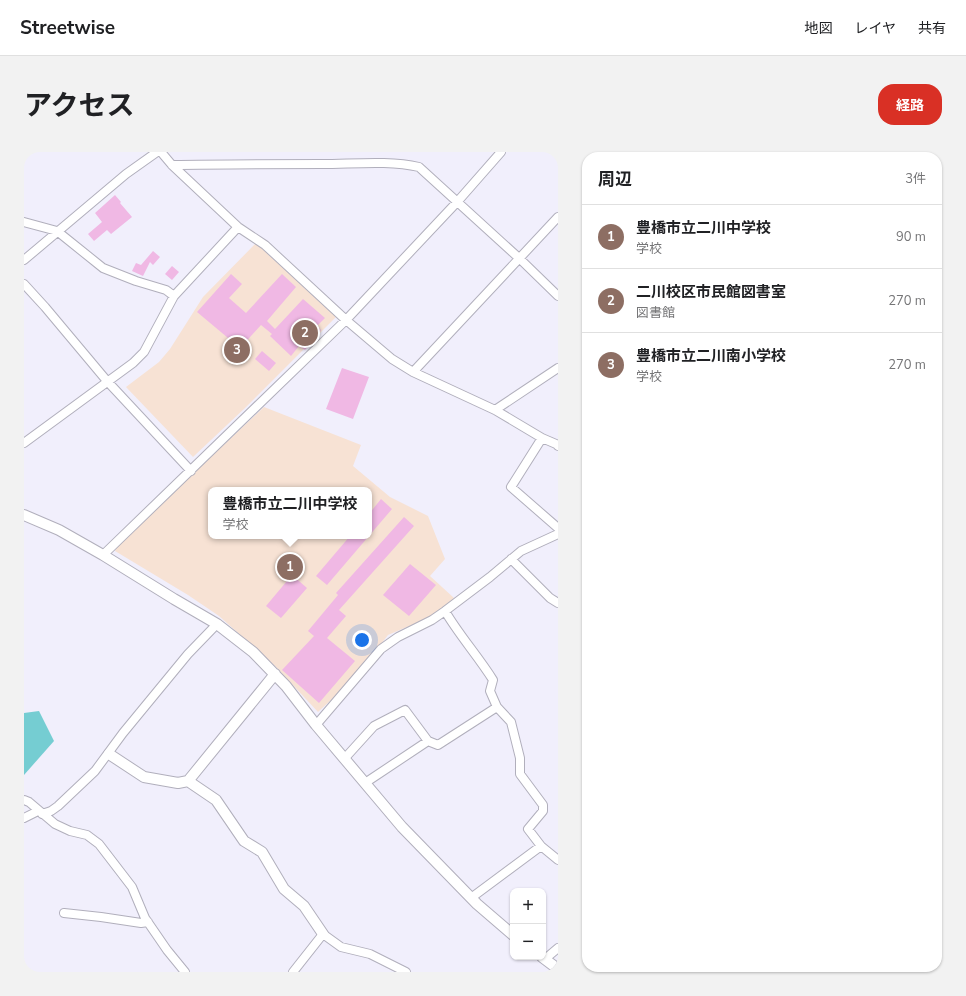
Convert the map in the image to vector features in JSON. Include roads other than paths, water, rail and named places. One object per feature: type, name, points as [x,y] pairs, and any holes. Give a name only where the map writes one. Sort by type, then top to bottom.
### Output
[{"type":"street","points":[[24,260],[126,174],[157,152]]},
{"type":"street","points":[[161,152],[172,165],[238,227],[265,245],[346,320],[392,358],[413,372],[495,410],[558,446]]},
{"type":"street","points":[[103,555],[346,320],[458,201],[501,152]]},
{"type":"street","points":[[172,165],[382,163],[419,167],[458,201],[558,296]]},
{"type":"street","points":[[413,372],[558,217]]},
{"type":"street","points":[[24,222],[57,231],[104,268],[136,281],[166,290],[174,296]]},
{"type":"street","points":[[24,443],[133,363],[144,352],[174,296],[238,227]]},
{"type":"street","points":[[24,284],[107,381],[191,471]]},
{"type":"street","points":[[495,410],[558,368]]},
{"type":"street","points":[[542,438],[511,487],[558,528]]},
{"type":"street","points":[[24,515],[59,530],[103,555],[217,624],[253,652],[275,674],[402,827],[471,898],[510,932]]},
{"type":"street","points":[[316,725],[381,648],[398,637],[432,620],[445,611],[521,551],[558,534]]},
{"type":"street","points":[[511,559],[550,598],[558,603]]},
{"type":"street","points":[[445,611],[494,680],[490,691],[497,707],[511,722],[520,758],[520,774],[543,805],[543,811],[528,829],[541,846],[558,860]]},
{"type":"street","points":[[24,818],[51,811],[96,771],[123,733],[188,654],[217,624]]},
{"type":"street","points":[[108,754],[144,777],[178,783],[188,781],[275,674]]},
{"type":"street","points":[[345,758],[374,726],[406,710],[428,741],[438,745],[497,707]]},
{"type":"street","points":[[365,783],[428,741]]},
{"type":"street","points":[[188,781],[216,800],[244,841],[262,852],[284,889],[304,906],[323,934],[341,947],[370,954],[406,972]]},
{"type":"street","points":[[24,800],[29,802],[40,813],[55,824],[70,831],[87,835],[99,844],[132,887],[148,922],[167,950],[185,972]]},
{"type":"street","points":[[471,898],[541,846]]},
{"type":"street","points":[[64,913],[101,916],[141,923],[148,922]]},
{"type":"street","points":[[293,972],[323,934]]},
{"type":"street","points":[[546,956],[558,948]]},
{"type":"street","points":[[546,960],[558,970]]},
{"type":"water","points":[[39,711],[54,741],[24,775],[24,713]]},
{"type":"place","name":"二川校区市民館図書室","points":[[305,333]]},
{"type":"place","name":"豊橋市立二川南小学校","points":[[237,350]]},
{"type":"place","name":"豊橋市立二川中学校","points":[[290,567]]}]
